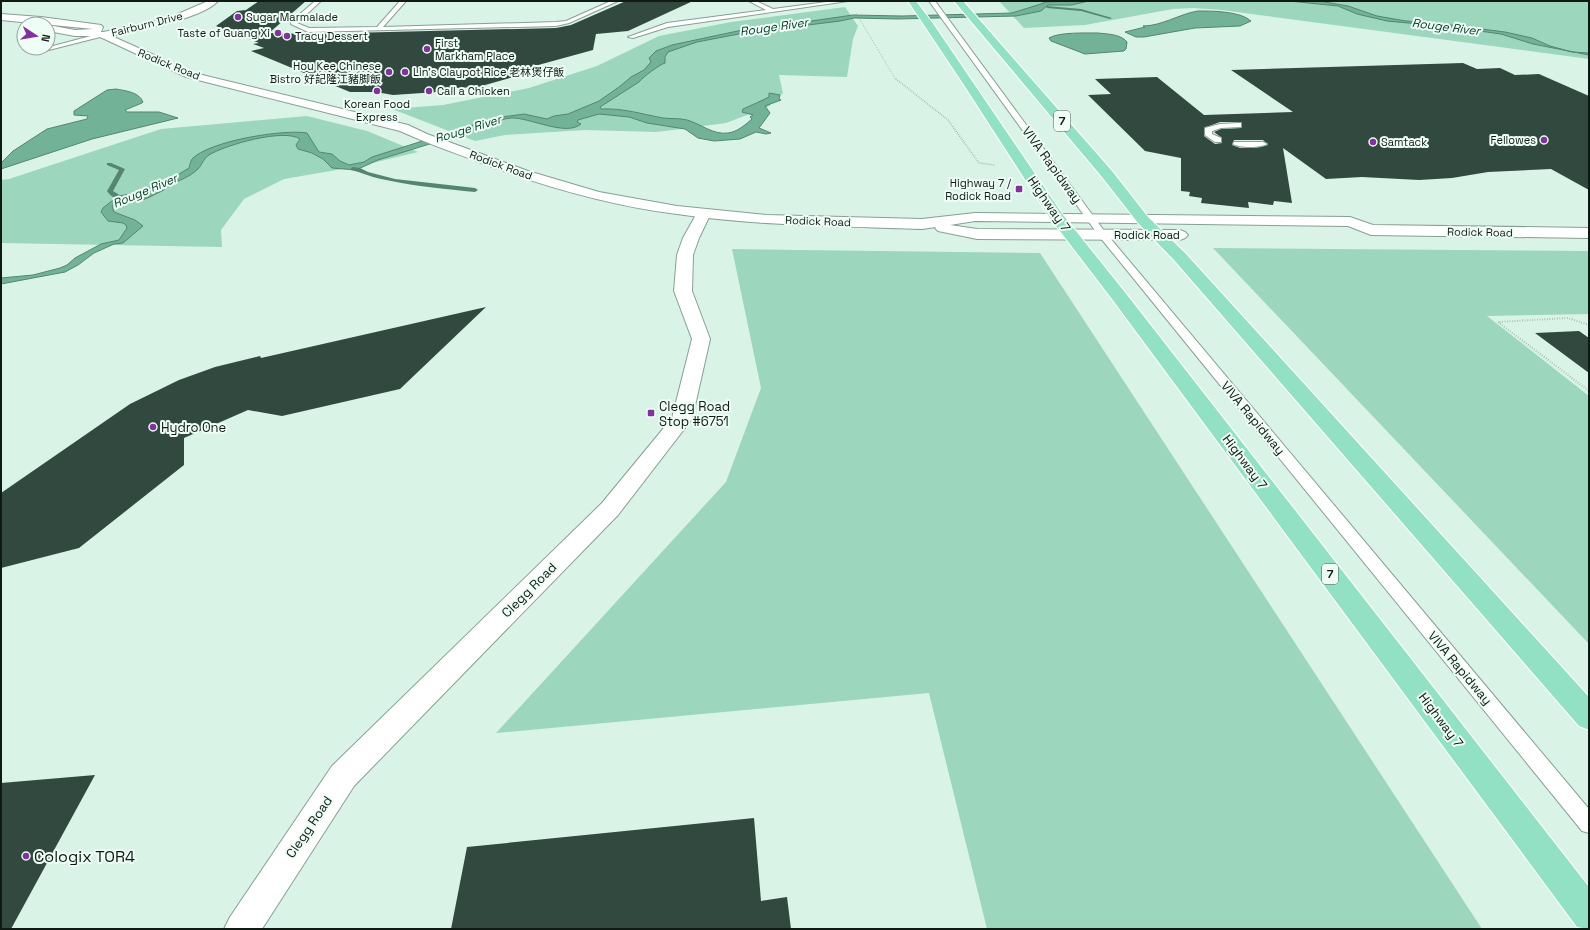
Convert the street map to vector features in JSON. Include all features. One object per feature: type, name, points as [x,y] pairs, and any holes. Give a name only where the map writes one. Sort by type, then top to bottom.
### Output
[{"type":"main road","name":"Fairburn Drive","points":[[99,34],[178,17],[202,9],[214,1]]},
{"type":"main road","name":"Highway 7","points":[[912,1],[1064,226],[1589,915]]},
{"type":"main road","name":"7","points":[[958,1],[1107,174],[1151,228],[1185,263],[1589,717]]},
{"type":"main road","name":"Rodick Road","points":[[1,17],[98,27],[99,34]]},
{"type":"main road","points":[[1,23],[16,24]]},
{"type":"main road","name":"Rodick Road","points":[[56,29],[75,33],[99,34],[190,75],[404,128],[423,137],[510,169],[597,196],[640,205],[773,220],[922,224],[977,234],[1064,226],[1090,218],[1195,235]]},
{"type":"main road","name":"Clegg Road","points":[[242,929],[312,820],[343,776],[610,509],[682,419],[700,339],[683,292],[685,254],[691,238],[704,213]]},
{"type":"main road","name":"Rodick Road","points":[[922,224],[975,217],[1064,226],[1102,234],[1151,228],[1350,222],[1371,230],[1589,233]]},
{"type":"main road","name":"Rodick Road","points":[[1349,237],[1364,237],[1371,230]]},
{"type":"lane","points":[[318,1],[293,23],[308,30],[556,24],[567,22],[615,1]]},
{"type":"lane","points":[[378,29],[403,1]]},
{"type":"lane","points":[[752,1],[772,11]]},
{"type":"lane","points":[[632,37],[667,25],[844,1]]},
{"type":"lane","name":"VIVA Rapidway","points":[[932,1],[1102,234],[1589,824]]},
{"type":"lane","points":[[56,46],[99,34]]},
{"type":"lane","points":[[1218,140],[1209,135],[1208,130],[1220,126],[1238,125]]},
{"type":"lane","points":[[1237,144],[1264,144]]},
{"type":"path","points":[[855,11],[896,80],[948,120],[979,163],[995,165]]},
{"type":"path","points":[[1589,325],[1568,318],[1498,322],[1589,391]]},
{"type":"shaded area","points":[[999,1],[1589,1],[1589,59],[1222,10],[1193,8],[1173,9],[1085,25],[1024,28]]},
{"type":"shaded area","points":[[845,7],[858,26],[853,39],[847,77],[779,75],[783,93],[768,107],[726,123],[657,132],[585,130],[505,135],[475,141],[392,109],[443,105],[529,88],[597,66],[659,36],[731,22]]},
{"type":"shaded area","points":[[307,116],[367,131],[418,152],[360,166],[284,179],[244,199],[221,230],[222,247],[1,243],[1,180],[9,179],[161,129]]},
{"type":"shaded area","points":[[1213,248],[1589,251],[1589,314],[1487,316],[1589,396],[1589,644]]},
{"type":"shaded area","points":[[732,249],[1040,253],[1482,929],[987,929],[929,693],[496,733],[726,482],[761,388]]},
{"type":"water","name":"Rouge River","points":[[1089,1],[1071,5],[1048,5],[1041,11],[1016,16],[898,19],[854,18],[744,33],[697,42],[668,52],[665,57],[665,63],[651,71],[639,82],[600,107],[601,109],[625,110],[663,118],[684,119],[712,131],[728,133],[738,130],[752,119],[750,117],[753,115],[742,112],[743,109],[769,97],[769,93],[780,95],[779,99],[781,100],[765,106],[770,113],[759,128],[771,133],[766,134],[756,132],[740,139],[714,141],[698,138],[685,129],[647,123],[629,117],[599,114],[578,120],[577,122],[581,124],[566,128],[557,128],[527,120],[511,118],[378,160],[356,170],[332,168],[323,159],[312,153],[298,149],[296,145],[300,139],[292,136],[281,135],[254,139],[209,155],[195,172],[150,197],[112,206],[114,212],[135,220],[143,226],[123,243],[114,244],[94,253],[78,265],[65,272],[1,284],[1,278],[33,275],[60,268],[101,244],[119,240],[127,228],[126,225],[123,223],[108,221],[101,212],[103,208],[118,196],[131,194],[156,186],[171,179],[189,168],[192,159],[201,153],[230,142],[281,133],[307,133],[319,152],[332,154],[340,161],[349,165],[364,162],[372,157],[495,118],[524,114],[547,119],[554,116],[568,114],[599,101],[631,77],[644,70],[651,62],[649,58],[656,51],[672,45],[747,29],[853,15],[902,16],[1012,13],[1044,2]]},
{"type":"water","points":[[1289,1],[1319,1],[1348,6],[1377,16],[1406,21],[1435,23],[1505,32],[1532,38],[1550,46],[1568,51],[1533,44],[1501,34],[1451,27],[1387,21],[1357,14],[1338,6]]},
{"type":"water","points":[[1198,11],[1233,13],[1251,21],[1240,26],[1195,28],[1144,37],[1136,37],[1125,32],[1145,27],[1143,26],[1164,22]]},
{"type":"water","points":[[1098,33],[1121,37],[1127,42],[1126,49],[1124,51],[1085,54],[1051,41],[1049,38],[1065,34]]},
{"type":"water","points":[[1574,52],[1589,53],[1589,55]]},
{"type":"water","points":[[116,89],[135,94],[143,102],[125,110],[127,112],[159,112],[178,118],[92,139],[1,169],[1,163],[13,151],[47,129],[87,119],[88,116],[74,115],[74,111],[107,90]]},
{"type":"building","name":"First Markham Place","points":[[259,1],[306,1],[269,33],[308,34],[556,28],[571,25],[626,1],[693,1],[628,31],[596,34],[593,50],[531,67],[531,72],[478,87],[454,88],[437,92],[393,95],[376,92],[350,92],[251,51],[264,48],[253,44],[259,43],[216,26],[237,11],[246,10]]},
{"type":"building","points":[[1463,63],[1477,69],[1500,68],[1515,75],[1539,74],[1589,96],[1589,190],[1551,169],[1488,172],[1452,178],[1419,180],[1362,177],[1326,179],[1283,148],[1292,203],[1274,201],[1273,205],[1248,202],[1249,208],[1201,203],[1202,198],[1189,196],[1190,192],[1181,191],[1181,158],[1145,151],[1088,95],[1111,94],[1095,79],[1157,77],[1204,115],[1293,112],[1231,70]],"holes":[[[1220,122],[1241,122],[1242,127],[1221,129],[1214,132],[1222,138],[1222,143],[1215,144],[1204,136],[1204,128]],[[1234,140],[1263,140],[1268,145],[1255,148],[1240,148],[1232,145]]]},
{"type":"building","name":"Hydro One","points":[[486,307],[400,389],[282,416],[248,410],[184,438],[184,465],[79,548],[1,568],[1,493],[130,404],[179,380],[215,367]]},
{"type":"building","points":[[1579,331],[1589,338],[1589,373],[1535,333]]},
{"type":"building","name":"Cologix TOR4","points":[[95,775],[11,929],[1,929],[1,783]]},
{"type":"building","points":[[754,818],[761,901],[787,897],[791,929],[451,929],[467,847]]},
{"type":"waterway","points":[[1047,7],[1081,10],[1110,18]]},
{"type":"waterway","name":"Rouge River","points":[[109,164],[122,169],[110,191],[112,194],[124,200]]},
{"type":"waterway","points":[[353,169],[358,169],[378,177],[395,180],[432,186],[475,190]]},
{"type":"place","name":"Sugar Marmalade","points":[[238,17]]},
{"type":"place","name":"Taste of Guang Xi","points":[[278,33]]},
{"type":"place","name":"Tracy Dessert","points":[[287,36]]},
{"type":"place","name":"First Markham Place","points":[[427,49]]},
{"type":"place","name":"Hou Kee Chinese Bistro 好記隆江豬脚飯","points":[[389,72]]},
{"type":"place","name":"Lin's Claypot Rice 老林煲仔飯","points":[[405,72]]},
{"type":"place","name":"Korean Food Express","points":[[377,91]]},
{"type":"place","name":"Call a Chicken","points":[[429,91]]},
{"type":"place","name":"Fellowes","points":[[1544,140]]},
{"type":"place","name":"Samtack","points":[[1373,142]]},
{"type":"place","name":"Highway 7 / Rodick Road","points":[[1019,189]]},
{"type":"place","name":"Clegg Road Stop #6751","points":[[651,413]]},
{"type":"place","name":"Hydro One","points":[[153,427]]},
{"type":"place","name":"Cologix TOR4","points":[[26,856]]}]
